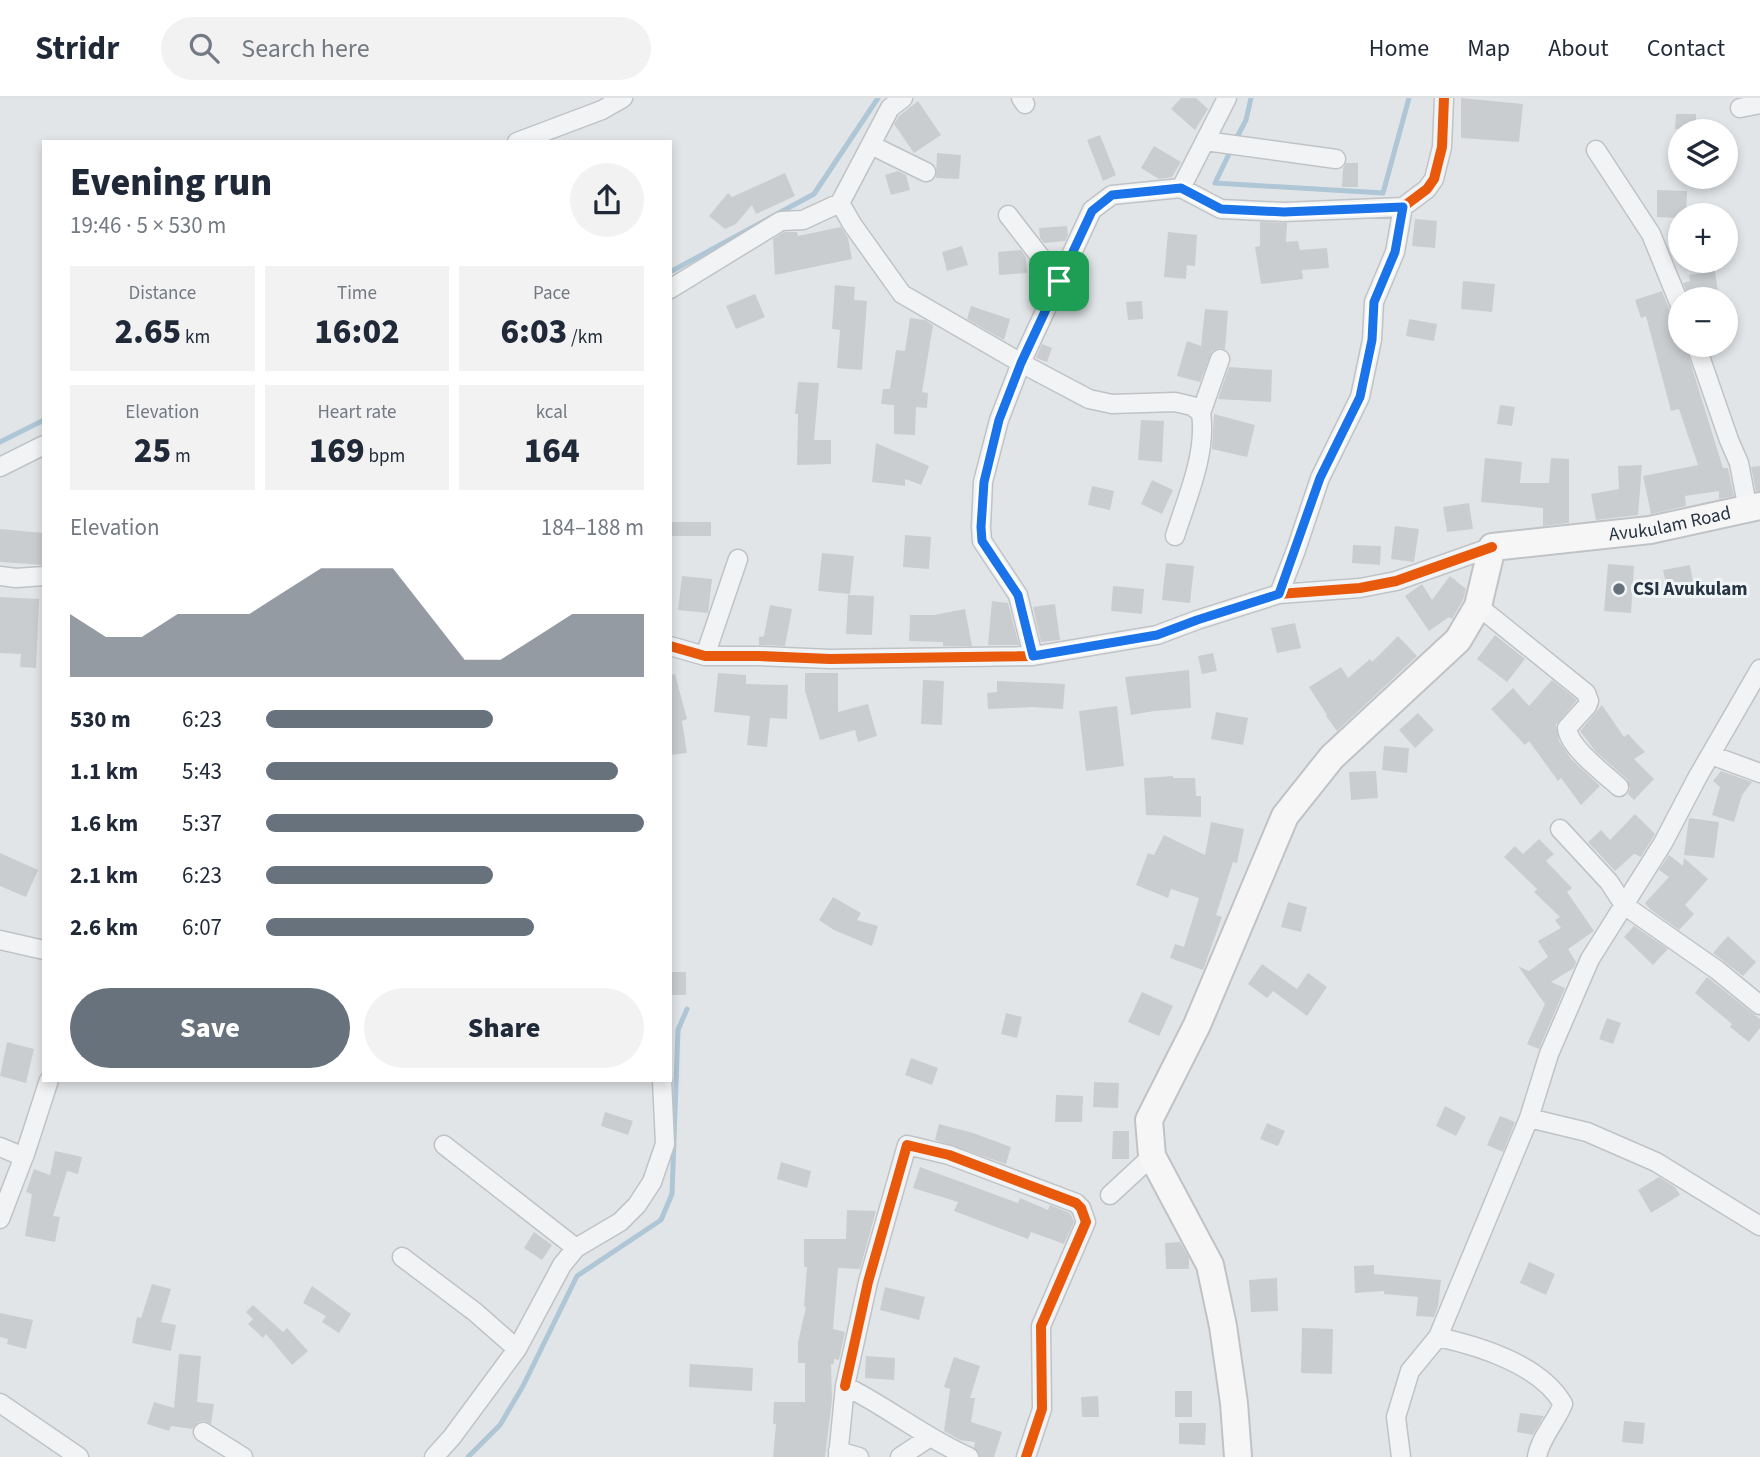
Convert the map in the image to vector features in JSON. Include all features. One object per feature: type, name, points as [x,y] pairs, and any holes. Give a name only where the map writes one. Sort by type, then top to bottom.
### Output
[{"type":"main road","name":"Avukulam Road","points":[[1492,547],[1650,530],[1754,508]]},
{"type":"main road","points":[[1238,1457],[1225,1339],[1210,1265],[1152,1156],[1149,1120],[1196,1025],[1285,816],[1332,757],[1458,640],[1478,606],[1492,547]]},
{"type":"street","points":[[522,140],[602,110],[623,98]]},
{"type":"street","points":[[672,288],[781,221],[803,220],[840,203],[890,108],[903,98]]},
{"type":"street","points":[[1181,188],[1227,98]]},
{"type":"street","points":[[1033,656],[1018,595],[982,541],[984,482],[999,420],[1021,363],[1092,211],[1112,195],[1181,188],[1221,209],[1284,212],[1403,207],[1427,189],[1434,179],[1442,147],[1444,98]]},
{"type":"street","points":[[1740,108],[1760,104]]},
{"type":"street","points":[[1205,141],[1335,159]]},
{"type":"street","points":[[871,145],[926,172]]},
{"type":"street","points":[[1596,150],[1651,234],[1673,287]]},
{"type":"street","points":[[840,203],[902,294],[1089,399],[1112,404],[1175,402],[1192,406],[1201,413]]},
{"type":"street","points":[[1279,594],[1320,478],[1360,397],[1372,340],[1374,302],[1395,252],[1403,207]]},
{"type":"street","points":[[1008,215],[1059,281]]},
{"type":"street","points":[[1700,357],[1754,508]]},
{"type":"street","points":[[1175,536],[1196,470],[1202,435],[1201,413],[1220,359]]},
{"type":"street","points":[[0,467],[42,446]]},
{"type":"street","points":[[672,647],[705,656],[830,659],[1033,656],[1157,635],[1279,594],[1360,588],[1396,581],[1492,547]]},
{"type":"street","points":[[705,656],[738,559]]},
{"type":"street","points":[[0,576],[42,576]]},
{"type":"street","points":[[1478,606],[1586,693],[1589,701],[1587,706],[1567,728],[1567,736],[1619,787]]},
{"type":"street","points":[[1401,1457],[1396,1417],[1409,1371],[1438,1337],[1529,1118],[1549,1054],[1590,959],[1663,843],[1760,669]]},
{"type":"street","points":[[1711,755],[1760,773]]},
{"type":"street","points":[[1560,829],[1609,881],[1624,905],[1717,970],[1760,1005]]},
{"type":"street","points":[[0,940],[42,950]]},
{"type":"street","points":[[0,1219],[48,1082]]},
{"type":"street","points":[[434,1457],[517,1349],[562,1265],[576,1248],[620,1222],[637,1205],[652,1182],[665,1144],[662,1082]]},
{"type":"street","points":[[1529,1118],[1587,1132],[1656,1162],[1760,1227]]},
{"type":"street","points":[[443,1145],[576,1248]]},
{"type":"street","points":[[859,1457],[838,1454],[845,1386],[869,1282],[907,1145],[949,1155],[1076,1203],[1081,1208],[1086,1222],[1041,1326],[1042,1409],[1026,1457]]},
{"type":"street","points":[[0,1147],[24,1157]]},
{"type":"street","points":[[1110,1195],[1152,1156]]},
{"type":"street","points":[[402,1257],[475,1312],[517,1349]]},
{"type":"street","points":[[1438,1337],[1465,1343],[1512,1361],[1556,1391],[1563,1404],[1557,1419],[1538,1448],[1536,1457]]},
{"type":"street","points":[[845,1386],[873,1399],[930,1437],[969,1457]]},
{"type":"street","points":[[0,1403],[79,1457]]},
{"type":"street","points":[[203,1432],[243,1457]]},
{"type":"street","points":[[900,1457],[930,1437]]},
{"type":"building","points":[[1181,98],[1196,98],[1208,109],[1195,130],[1171,109]]},
{"type":"building","points":[[1461,98],[1523,104],[1519,142],[1461,138]]},
{"type":"building","points":[[918,101],[941,135],[914,153],[894,124],[899,116]]},
{"type":"building","points":[[1676,114],[1696,114],[1696,119],[1676,119]]},
{"type":"building","points":[[1100,135],[1116,175],[1103,181],[1087,140]]},
{"type":"building","points":[[1154,146],[1181,162],[1172,177],[1159,179],[1141,168]]},
{"type":"building","points":[[937,153],[961,155],[959,179],[936,178]]},
{"type":"building","points":[[1346,163],[1358,163],[1358,187],[1342,187],[1343,168]]},
{"type":"building","points":[[898,171],[906,175],[910,190],[891,195],[885,175]]},
{"type":"building","points":[[785,173],[795,196],[756,214],[752,205],[736,224],[725,229],[709,216],[728,193],[732,197]]},
{"type":"building","points":[[1657,190],[1687,191],[1686,203],[1668,203],[1668,218],[1657,217]]},
{"type":"building","points":[[1415,219],[1437,221],[1435,248],[1412,246]]},
{"type":"building","points":[[1260,222],[1287,223],[1286,242],[1298,241],[1300,250],[1327,248],[1329,268],[1302,270],[1303,279],[1261,284],[1255,247],[1260,246]]},
{"type":"building","points":[[1067,226],[1068,235],[1065,241],[1044,243],[1040,238],[1039,228]]},
{"type":"building","points":[[841,227],[848,238],[852,259],[775,275],[773,239],[784,232],[797,232],[798,236]]},
{"type":"building","points":[[1168,232],[1197,235],[1195,266],[1187,265],[1186,279],[1164,277]]},
{"type":"building","points":[[962,246],[968,265],[947,271],[942,252]]},
{"type":"building","points":[[1021,250],[1026,257],[1027,273],[999,275],[998,252]]},
{"type":"building","points":[[1715,273],[1717,287],[1685,287],[1683,283],[1690,281],[1689,275]]},
{"type":"building","points":[[1463,281],[1495,284],[1492,312],[1461,309]]},
{"type":"building","points":[[835,285],[855,287],[854,300],[867,301],[862,370],[837,368],[840,330],[832,329]]},
{"type":"building","points":[[1662,291],[1668,306],[1668,357],[1689,357],[1723,468],[1728,468],[1734,496],[1719,499],[1719,491],[1685,496],[1686,506],[1651,514],[1643,476],[1698,465],[1679,409],[1671,411],[1646,316],[1641,318],[1635,300]]},
{"type":"building","points":[[755,294],[765,317],[736,329],[726,306]]},
{"type":"building","points":[[1142,301],[1143,319],[1128,320],[1126,302]]},
{"type":"building","points":[[971,306],[1010,319],[1004,340],[967,319]]},
{"type":"building","points":[[1205,309],[1228,311],[1225,349],[1212,351],[1200,382],[1177,376],[1187,341],[1201,346]]},
{"type":"building","points":[[910,318],[925,320],[933,325],[922,392],[928,393],[927,408],[916,407],[915,435],[894,434],[894,405],[881,404],[883,389],[890,389],[896,350],[905,351]]},
{"type":"building","points":[[1409,319],[1437,324],[1434,341],[1406,336]]},
{"type":"building","points":[[1042,344],[1052,348],[1047,362],[1036,358]]},
{"type":"building","points":[[1229,367],[1272,370],[1271,402],[1218,399]]},
{"type":"building","points":[[798,382],[819,383],[814,440],[831,440],[831,464],[797,465],[798,414],[795,414]]},
{"type":"building","points":[[1500,405],[1515,407],[1512,426],[1497,424]]},
{"type":"building","points":[[1214,414],[1255,425],[1247,457],[1212,449]]},
{"type":"building","points":[[1141,420],[1164,421],[1162,462],[1138,460]]},
{"type":"building","points":[[876,443],[929,466],[921,485],[905,479],[905,486],[872,482]]},
{"type":"building","points":[[1485,458],[1522,462],[1520,483],[1549,483],[1551,458],[1569,459],[1569,523],[1543,526],[1543,508],[1481,502]]},
{"type":"building","points":[[1642,465],[1638,515],[1596,520],[1591,494],[1619,489],[1618,466]]},
{"type":"building","points":[[1760,466],[1760,491],[1756,491],[1751,467]]},
{"type":"building","points":[[1152,480],[1173,490],[1162,514],[1141,504]]},
{"type":"building","points":[[1092,486],[1114,491],[1110,510],[1088,505]]},
{"type":"building","points":[[1469,503],[1473,529],[1447,532],[1443,507]]},
{"type":"building","points":[[672,522],[711,522],[711,536],[672,536]]},
{"type":"building","points":[[1395,526],[1419,529],[1414,562],[1391,559]]},
{"type":"building","points":[[0,529],[42,533],[42,565],[0,562]]},
{"type":"building","points":[[905,535],[931,537],[929,569],[903,567]]},
{"type":"building","points":[[1353,545],[1381,546],[1380,565],[1352,563]]},
{"type":"building","points":[[822,553],[854,556],[850,594],[818,591]]},
{"type":"building","points":[[1166,563],[1194,566],[1190,603],[1162,600]]},
{"type":"building","name":"CSI Avukulam","points":[[1608,564],[1634,566],[1631,613],[1604,611]]},
{"type":"building","points":[[1690,565],[1693,583],[1667,588],[1663,570]]},
{"type":"building","points":[[682,576],[712,579],[708,613],[678,610]]},
{"type":"building","points":[[1450,576],[1466,589],[1463,600],[1452,619],[1449,617],[1429,631],[1405,596],[1422,584],[1432,600]]},
{"type":"building","points":[[1113,586],[1144,589],[1142,614],[1111,611]]},
{"type":"building","points":[[848,595],[874,596],[872,635],[846,634]]},
{"type":"building","points":[[0,597],[39,599],[36,668],[20,667],[21,654],[0,653]]},
{"type":"building","points":[[992,601],[1008,603],[1019,645],[988,645]]},
{"type":"building","points":[[1055,604],[1060,640],[1041,642],[1033,607]]},
{"type":"building","points":[[770,605],[792,609],[785,646],[759,645],[759,637],[764,636]]},
{"type":"building","points":[[965,609],[972,646],[943,646],[943,642],[909,641],[910,615],[934,615]]},
{"type":"building","points":[[1295,623],[1301,648],[1277,653],[1271,628]]},
{"type":"building","points":[[1495,635],[1525,659],[1507,682],[1477,659]]},
{"type":"building","points":[[1398,636],[1417,656],[1337,731],[1309,687],[1341,667],[1348,678],[1370,659],[1372,662]]},
{"type":"building","points":[[1213,653],[1217,671],[1202,674],[1198,656]]},
{"type":"building","points":[[1189,670],[1191,708],[1131,715],[1125,677]]},
{"type":"building","points":[[718,673],[746,675],[746,684],[788,685],[787,719],[770,718],[767,747],[747,745],[750,716],[714,712]]},
{"type":"building","points":[[805,673],[838,673],[838,712],[868,704],[877,736],[858,742],[855,730],[820,740],[805,691]]},
{"type":"building","points":[[675,674],[687,719],[682,721],[687,753],[672,755],[672,675]]},
{"type":"building","points":[[923,680],[944,681],[942,725],[921,724]]},
{"type":"building","points":[[1552,680],[1577,700],[1556,725],[1559,741],[1572,760],[1600,786],[1581,805],[1561,778],[1558,781],[1529,741],[1525,745],[1491,709],[1513,688],[1529,706]]},
{"type":"building","points":[[997,681],[1065,684],[1063,709],[988,709],[987,693],[997,692]]},
{"type":"building","points":[[1602,705],[1624,737],[1628,734],[1645,752],[1634,759],[1654,779],[1634,800],[1628,794],[1630,789],[1627,779],[1596,752],[1580,731]]},
{"type":"building","points":[[1117,706],[1124,766],[1086,771],[1079,711]]},
{"type":"building","points":[[1216,712],[1248,718],[1243,745],[1211,739]]},
{"type":"building","points":[[1418,713],[1434,730],[1415,748],[1399,730]]},
{"type":"building","points":[[1384,746],[1409,748],[1407,773],[1382,770]]},
{"type":"building","points":[[1376,771],[1378,798],[1351,800],[1349,772]]},
{"type":"building","points":[[1721,771],[1752,782],[1742,795],[1734,822],[1712,815],[1720,787],[1713,781]]},
{"type":"building","points":[[1144,778],[1195,778],[1196,796],[1201,796],[1201,817],[1146,815]]},
{"type":"building","points":[[1635,814],[1655,834],[1641,857],[1634,854],[1615,871],[1588,842],[1601,830],[1610,840]]},
{"type":"building","points":[[1689,818],[1719,822],[1714,858],[1684,855]]},
{"type":"building","points":[[1211,822],[1244,829],[1237,863],[1233,862],[1216,915],[1222,917],[1203,970],[1170,958],[1175,944],[1184,947],[1199,898],[1171,889],[1168,898],[1136,885],[1148,853],[1154,855],[1164,835],[1205,855]]},
{"type":"building","points":[[1539,839],[1554,854],[1546,861],[1572,888],[1567,892],[1594,931],[1568,949],[1576,962],[1574,968],[1551,982],[1565,988],[1539,1049],[1527,1044],[1545,1004],[1518,966],[1529,971],[1548,957],[1538,941],[1561,928],[1555,920],[1560,917],[1534,892],[1537,889],[1504,857],[1515,846],[1523,854]]},
{"type":"building","points":[[0,853],[38,870],[26,897],[0,886]]},
{"type":"building","points":[[1669,855],[1683,866],[1684,858],[1708,879],[1685,905],[1694,914],[1679,930],[1645,903],[1669,877],[1659,870]]},
{"type":"building","points":[[833,897],[861,913],[857,920],[878,926],[872,946],[834,930],[819,920]]},
{"type":"building","points":[[1288,902],[1307,907],[1301,932],[1281,927]]},
{"type":"building","points":[[1634,926],[1668,949],[1653,965],[1624,937]]},
{"type":"building","points":[[1728,936],[1756,962],[1743,976],[1713,953]]},
{"type":"building","points":[[1262,964],[1297,989],[1308,973],[1327,987],[1307,1016],[1273,991],[1267,998],[1248,984]]},
{"type":"building","points":[[672,972],[686,972],[686,995],[672,995]]},
{"type":"building","points":[[1707,977],[1760,1019],[1760,1028],[1749,1042],[1695,993]]},
{"type":"building","points":[[1142,992],[1173,1006],[1159,1036],[1128,1022]]},
{"type":"building","points":[[1006,1013],[1022,1017],[1017,1038],[1001,1034]]},
{"type":"building","points":[[1607,1018],[1621,1023],[1613,1044],[1599,1039]]},
{"type":"building","points":[[7,1042],[34,1049],[26,1083],[0,1076]]},
{"type":"building","points":[[911,1058],[938,1068],[932,1085],[905,1075]]},
{"type":"building","points":[[1094,1082],[1119,1083],[1118,1108],[1093,1107]]},
{"type":"building","points":[[1056,1095],[1083,1096],[1082,1122],[1055,1122]]},
{"type":"building","points":[[1445,1106],[1466,1117],[1456,1136],[1436,1126]]},
{"type":"building","points":[[605,1112],[633,1121],[628,1135],[601,1126]]},
{"type":"building","points":[[1500,1116],[1515,1122],[1503,1152],[1487,1145]]},
{"type":"building","points":[[1267,1123],[1285,1131],[1278,1146],[1260,1139]]},
{"type":"building","points":[[939,1124],[1011,1147],[1006,1164],[935,1140]]},
{"type":"building","points":[[1113,1131],[1129,1131],[1129,1159],[1112,1159]]},
{"type":"building","points":[[55,1151],[82,1157],[78,1174],[67,1171],[53,1216],[60,1217],[55,1242],[25,1236],[32,1194],[26,1192],[34,1169],[50,1175]]},
{"type":"building","points":[[781,1162],[811,1171],[807,1188],[777,1179]]},
{"type":"building","points":[[920,1167],[1018,1203],[1020,1198],[1048,1210],[1050,1205],[1070,1213],[1074,1222],[1064,1244],[1031,1232],[1028,1239],[954,1211],[958,1202],[913,1188]]},
{"type":"building","points":[[1659,1177],[1675,1187],[1680,1195],[1651,1213],[1638,1190]]},
{"type":"building","points":[[847,1210],[876,1211],[860,1269],[838,1268],[833,1329],[845,1332],[839,1360],[834,1359],[834,1364],[831,1364],[832,1400],[825,1457],[773,1457],[776,1424],[773,1424],[774,1402],[805,1402],[805,1363],[798,1363],[798,1342],[806,1307],[807,1267],[804,1267],[804,1239],[846,1239]]},
{"type":"building","points":[[534,1232],[552,1245],[542,1260],[524,1248]]},
{"type":"building","points":[[1180,1242],[1189,1258],[1189,1269],[1166,1269],[1165,1243]]},
{"type":"building","points":[[1529,1262],[1555,1274],[1546,1295],[1520,1283]]},
{"type":"building","points":[[1374,1265],[1374,1274],[1441,1280],[1434,1317],[1416,1316],[1418,1297],[1384,1294],[1384,1291],[1355,1293],[1354,1266]]},
{"type":"building","points":[[1277,1278],[1278,1311],[1251,1312],[1249,1280]]},
{"type":"building","points":[[152,1284],[171,1289],[161,1322],[176,1325],[171,1351],[132,1343],[137,1317],[141,1318]]},
{"type":"building","points":[[312,1286],[351,1314],[339,1333],[322,1322],[326,1316],[303,1303]]},
{"type":"building","points":[[885,1287],[925,1297],[919,1320],[880,1310]]},
{"type":"building","points":[[253,1305],[283,1332],[287,1328],[308,1351],[292,1365],[266,1334],[263,1338],[248,1324],[253,1319],[246,1312]]},
{"type":"building","points":[[0,1313],[33,1320],[26,1349],[7,1344],[8,1339],[0,1337]]},
{"type":"building","points":[[1302,1328],[1333,1329],[1332,1374],[1301,1373]]},
{"type":"building","points":[[179,1354],[201,1356],[197,1402],[214,1404],[211,1424],[198,1422],[192,1429],[171,1426],[169,1431],[147,1424],[154,1402],[174,1408]]},
{"type":"building","points":[[866,1356],[895,1358],[894,1380],[865,1378]]},
{"type":"building","points":[[954,1357],[980,1366],[970,1398],[975,1398],[971,1422],[1002,1432],[994,1457],[980,1457],[974,1447],[975,1442],[960,1440],[944,1431],[950,1389],[944,1387]]},
{"type":"building","points":[[690,1364],[753,1368],[752,1391],[689,1387]]},
{"type":"building","points":[[1175,1391],[1192,1391],[1192,1417],[1175,1417]]},
{"type":"building","points":[[1098,1396],[1099,1417],[1082,1417],[1081,1397]]},
{"type":"building","points":[[1520,1413],[1544,1416],[1533,1435],[1517,1432]]},
{"type":"building","points":[[1624,1421],[1645,1423],[1643,1444],[1622,1442]]},
{"type":"building","points":[[1179,1423],[1206,1423],[1205,1445],[1179,1444]]},
{"type":"waterway","points":[[672,271],[814,194],[878,98]]},
{"type":"waterway","points":[[1235,141],[1246,120],[1251,98]]},
{"type":"waterway","points":[[1231,150],[1215,183],[1383,193],[1409,98]]},
{"type":"waterway","points":[[0,442],[42,421]]},
{"type":"waterway","points":[[468,1457],[500,1425],[523,1386],[577,1276],[661,1220],[672,1194],[678,1030],[687,1009]]},
{"type":"cycle path","points":[[1033,656],[1018,595],[982,541],[983,482],[999,420],[1021,363],[1092,210],[1112,195],[1181,188],[1221,209],[1284,212],[1403,207],[1427,189],[1434,179],[1442,147],[1444,98]]},
{"type":"cycle path","points":[[672,647],[705,656],[830,659],[1033,656],[1157,635],[1279,594],[1360,588],[1396,581],[1492,547]]},
{"type":"cycle path","points":[[845,1386],[868,1282],[907,1145],[949,1155],[1076,1203],[1086,1222],[1041,1326],[1042,1409],[1026,1457]]},
{"type":"place","name":"CSI Avukulam","points":[[1619,589]]},
{"type":"route","points":[[1181,188],[1221,209],[1284,212],[1403,207],[1395,252],[1374,302],[1372,340],[1360,397],[1320,478],[1279,594],[1157,635],[1033,656],[1018,595],[982,541],[984,482],[999,420],[1021,363],[1059,281],[1092,211],[1112,195],[1181,188]]}]
